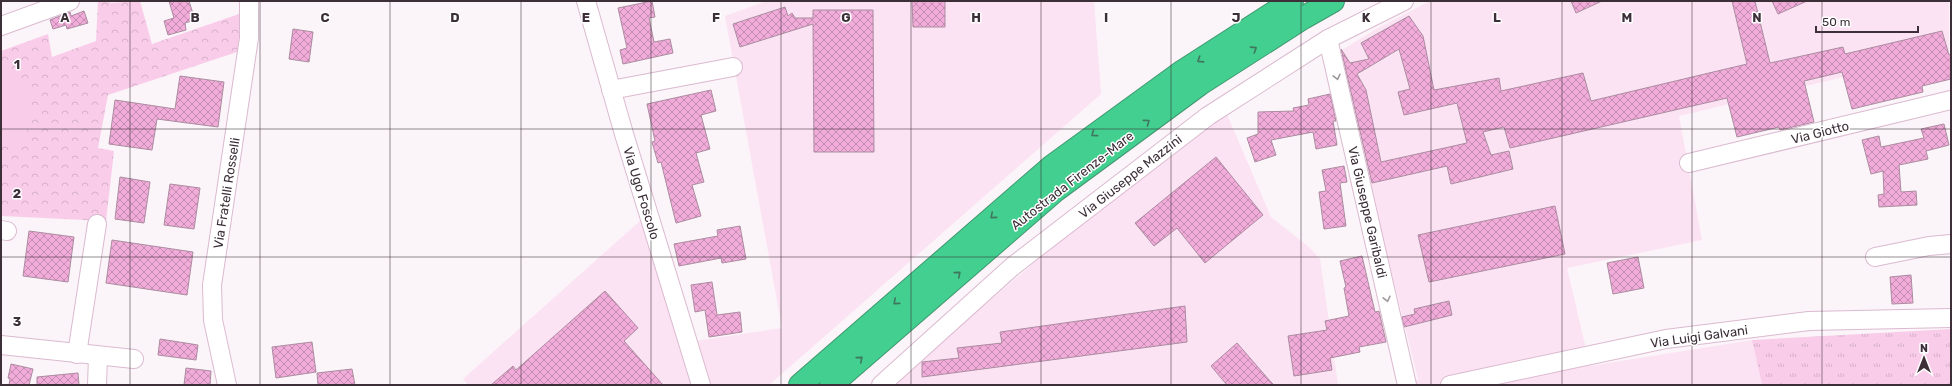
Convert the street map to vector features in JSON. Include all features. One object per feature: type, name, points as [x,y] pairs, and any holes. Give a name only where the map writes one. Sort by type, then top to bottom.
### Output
[{"type":"highway","name":"Autostrada Firenze-Mare","points":[[800,385],[1051,167],[1183,71],[1292,1]]},
{"type":"highway","name":"Autostrada Firenze-Mare","points":[[831,385],[1056,190],[1200,84],[1303,18],[1333,1]]},
{"type":"street","points":[[1,26],[70,1]]},
{"type":"street","name":"Via Fratelli Rosselli","points":[[227,385],[213,320],[212,285],[249,38],[249,1]]},
{"type":"street","name":"Via Ugo Foscolo","points":[[586,1],[611,90],[701,385]]},
{"type":"street","name":"Via Giuseppe Mazzini","points":[[881,385],[1020,262],[1208,116],[1328,38],[1404,1]]},
{"type":"street","name":"Via Giuseppe Garibaldi","points":[[1328,38],[1407,385]]},
{"type":"street","points":[[611,90],[732,67]]},
{"type":"street","name":"Via Giotto","points":[[1689,164],[1951,100]]},
{"type":"street","points":[[77,354],[97,224]]},
{"type":"street","points":[[1875,257],[1929,246],[1951,244]]},
{"type":"street","name":"Via Luigi Galvani","points":[[1450,385],[1666,340],[1809,321],[1951,318]]},
{"type":"street","points":[[1,345],[134,359]]},
{"type":"street","points":[[97,385],[98,356]]},
{"type":"shaded area","points":[[767,1],[1094,1],[1101,94],[769,385],[468,385],[463,379],[640,221],[681,343],[782,328],[725,16]]},
{"type":"shaded area","points":[[1430,1],[1949,1],[1949,52],[1679,116],[1702,240],[1567,268],[1590,366],[1752,340],[1762,385],[1400,385],[1418,379],[1337,53],[1376,29]]},
{"type":"shaded area","points":[[1226,112],[1271,217],[1309,247],[1320,259],[1338,385],[891,385],[1125,185]]},
{"type":"green space","points":[[98,1],[110,1],[110,3],[140,1],[152,44],[239,14],[240,51],[108,95],[98,148],[114,151],[106,221],[1,216],[1,51],[48,34],[52,57],[96,41]]},
{"type":"green space","points":[[7,66],[33,94],[25,141],[1,147],[1,68]]},
{"type":"green space","points":[[1951,329],[1951,385],[1762,385],[1752,340]]},
{"type":"building","points":[[169,1],[189,1],[195,20],[185,23],[186,30],[168,35],[164,21],[174,18]]},
{"type":"building","points":[[652,1],[655,17],[649,18],[654,42],[670,39],[673,53],[623,64],[620,50],[627,48],[618,8]]},
{"type":"building","points":[[912,1],[945,1],[945,27],[913,27]]},
{"type":"building","points":[[1571,1],[1602,1],[1576,13]]},
{"type":"building","points":[[1732,1],[1755,1],[1770,63],[1843,47],[1845,54],[1942,31],[1949,55],[1951,54],[1951,79],[1922,86],[1923,92],[1852,109],[1842,72],[1804,81],[1814,122],[1780,130],[1779,127],[1737,137],[1727,98],[1510,148],[1504,127],[1483,132],[1491,155],[1509,151],[1513,169],[1451,184],[1447,166],[1372,183],[1341,49],[1350,63],[1369,59],[1361,43],[1409,16],[1423,36],[1434,90],[1499,78],[1501,91],[1583,73],[1591,101],[1747,64]],"holes":[[[1399,49],[1410,89],[1398,92],[1404,115],[1457,103],[1467,143],[1381,162],[1366,90],[1357,74]]]},
{"type":"building","points":[[1772,1],[1807,1],[1778,14]]},
{"type":"building","points":[[785,7],[788,16],[792,13],[795,18],[813,18],[813,10],[873,10],[874,152],[814,152],[813,24],[740,47],[733,24]]},
{"type":"building","points":[[84,11],[88,23],[67,29],[66,25],[53,29],[50,20],[70,12],[71,16]]},
{"type":"building","points":[[293,29],[313,32],[309,62],[289,59]]},
{"type":"building","points":[[180,76],[224,82],[218,127],[157,119],[152,150],[109,144],[115,100],[175,109]]},
{"type":"building","points":[[711,90],[716,111],[701,115],[710,149],[696,153],[704,182],[692,185],[701,216],[676,223],[661,162],[658,163],[652,142],[655,141],[647,104]]},
{"type":"building","points":[[1330,94],[1336,121],[1333,121],[1337,145],[1316,149],[1313,132],[1271,140],[1276,155],[1255,162],[1247,138],[1258,134],[1258,112],[1294,111],[1293,108],[1309,105],[1308,99]]},
{"type":"building","points":[[1944,124],[1949,145],[1926,151],[1928,159],[1899,165],[1901,192],[1916,191],[1917,205],[1879,207],[1878,195],[1884,194],[1883,171],[1871,174],[1862,140],[1879,136],[1881,147],[1924,138],[1921,129]]},
{"type":"building","points":[[1216,157],[1263,215],[1205,263],[1177,228],[1154,246],[1135,223]]},
{"type":"building","points":[[1344,166],[1347,182],[1340,183],[1346,226],[1324,229],[1319,192],[1326,191],[1322,170]]},
{"type":"building","points":[[120,177],[150,182],[144,223],[115,219]]},
{"type":"building","points":[[170,184],[200,188],[194,229],[164,225]]},
{"type":"building","points":[[1555,206],[1565,254],[1429,282],[1418,235]]},
{"type":"building","points":[[740,226],[746,259],[722,263],[721,258],[679,266],[674,244],[718,236],[717,230]]},
{"type":"building","points":[[29,231],[74,237],[68,282],[23,276]]},
{"type":"building","points":[[112,240],[193,252],[187,295],[106,283]]},
{"type":"building","points":[[1362,256],[1375,312],[1379,311],[1386,342],[1359,347],[1360,352],[1330,358],[1332,370],[1294,376],[1288,336],[1327,330],[1325,321],[1349,316],[1344,288],[1346,287],[1340,261]]},
{"type":"building","points":[[1638,257],[1644,288],[1613,294],[1607,263]]},
{"type":"building","points":[[1911,275],[1913,303],[1892,304],[1890,277]]},
{"type":"building","points":[[712,282],[717,315],[740,312],[742,332],[709,337],[705,310],[695,312],[691,285]]},
{"type":"building","points":[[605,291],[638,328],[624,341],[663,385],[491,385],[513,366],[516,370]]},
{"type":"building","points":[[1449,301],[1452,315],[1404,327],[1402,317],[1415,314],[1414,309]]},
{"type":"building","points":[[1185,306],[1187,342],[922,377],[922,362],[959,358],[957,348],[1002,343],[1000,332]]},
{"type":"building","points":[[160,339],[198,345],[196,360],[158,355]]},
{"type":"building","points":[[312,342],[316,372],[276,378],[272,347]]},
{"type":"building","points":[[1237,343],[1274,385],[1227,385],[1211,366]]},
{"type":"building","points":[[11,364],[33,369],[29,385],[9,385],[10,379],[8,378]]},
{"type":"building","points":[[186,368],[211,371],[210,385],[184,385]]},
{"type":"building","points":[[352,369],[355,385],[318,385],[317,373]]},
{"type":"building","points":[[78,373],[79,385],[37,385],[37,377]]}]
